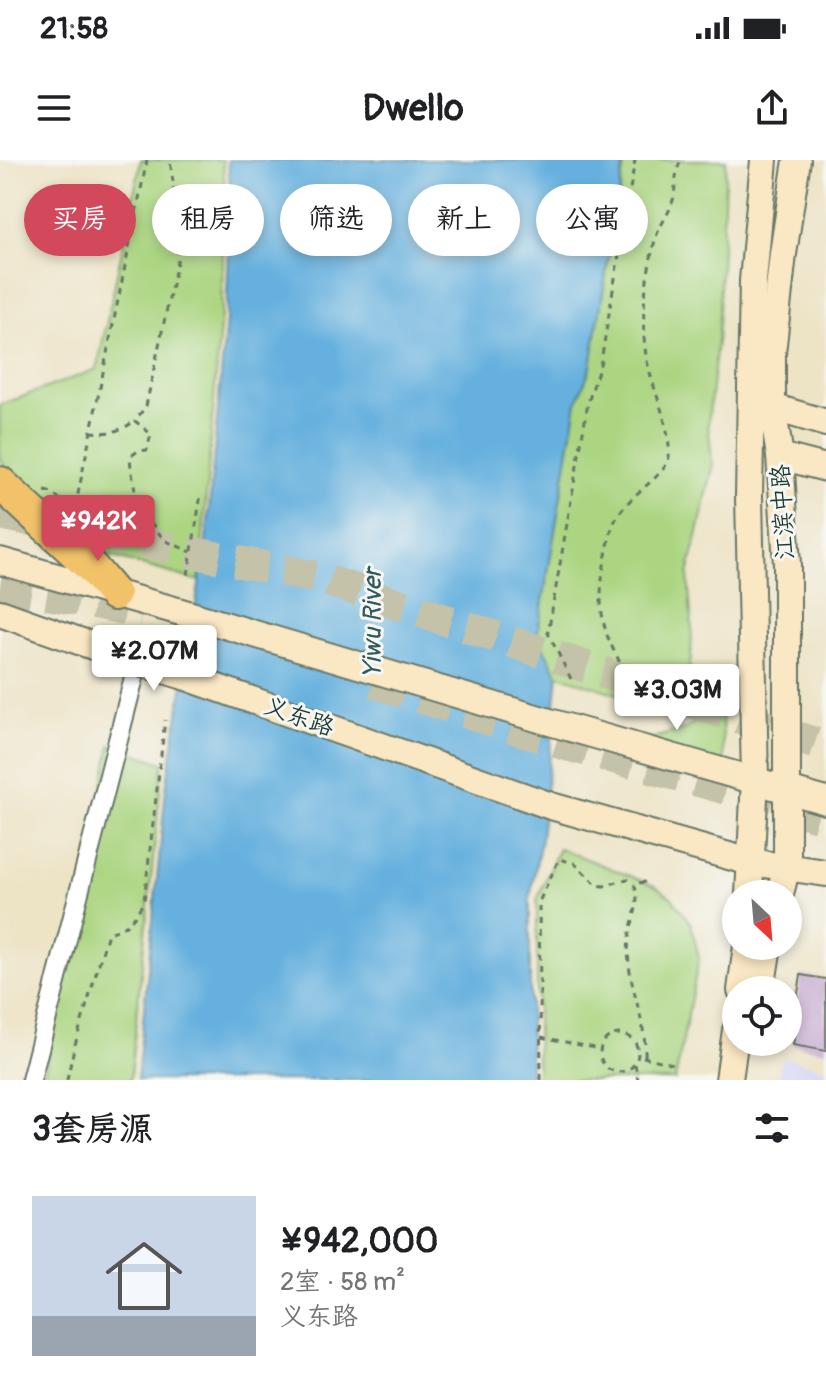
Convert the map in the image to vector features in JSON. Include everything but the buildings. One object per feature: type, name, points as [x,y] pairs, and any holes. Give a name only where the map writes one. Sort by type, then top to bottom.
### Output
[{"type":"highway","points":[[0,483],[92,568],[114,594]]},
{"type":"main road","name":"江滨中路","points":[[749,880],[755,779],[749,481],[753,281],[764,160]]},
{"type":"main road","name":"江滨中路","points":[[784,880],[787,866],[787,564],[780,456],[772,407],[772,353],[797,160]]},
{"type":"main road","points":[[772,407],[826,423]]},
{"type":"main road","points":[[780,456],[826,468]]},
{"type":"main road","points":[[0,561],[180,616],[826,801]]},
{"type":"main road","name":"义东路","points":[[0,613],[551,806],[750,862],[826,873]]},
{"type":"main road","points":[[729,1080],[732,1056]]},
{"type":"main road","points":[[746,1080],[750,1056]]},
{"type":"street","points":[[31,1080],[138,662]]},
{"type":"path","points":[[147,160],[71,527],[103,525],[123,534],[153,525],[164,540],[191,552]]},
{"type":"path","points":[[91,432],[107,434],[121,431],[135,421],[146,406],[178,257],[179,225],[170,160]]},
{"type":"path","points":[[571,679],[548,633],[588,403],[601,361],[635,160]]},
{"type":"path","points":[[625,697],[627,681],[605,629],[601,586],[612,527],[622,506],[664,470],[669,457],[660,406],[645,353],[643,324],[656,238],[674,195],[676,171],[681,160]]},
{"type":"path","points":[[111,530],[114,520],[132,504],[131,456],[147,450],[151,434],[135,421]]},
{"type":"path","points":[[188,575],[201,494]]},
{"type":"path","points":[[172,662],[180,616]]},
{"type":"path","points":[[67,1080],[108,933],[121,930],[132,922],[144,901],[165,720]]},
{"type":"path","points":[[541,1080],[539,902],[559,859],[574,863],[597,885],[627,879],[634,884],[638,900],[629,939],[630,962],[646,1040],[645,1057]]},
{"type":"path","points":[[634,884],[645,882]]},
{"type":"path","points":[[635,1064],[623,1072],[610,1070],[601,1061],[600,1049],[609,1037],[621,1034],[636,1044],[638,1080]]},
{"type":"path","points":[[540,1037],[600,1049]]},
{"type":"path","points":[[638,1055],[678,1065]]},
{"type":"shaded area","points":[[783,1057],[826,1069],[826,1080],[777,1080]]},
{"type":"green space","points":[[141,160],[223,160],[224,184],[152,184],[152,256],[223,256],[199,581],[106,555],[23,489],[0,460],[0,405],[97,369],[121,256],[136,256],[136,184]]},
{"type":"green space","points":[[625,160],[726,160],[718,332],[708,424],[713,468],[688,575],[691,659],[687,678],[672,693],[657,701],[642,702],[558,675],[537,637],[577,402],[591,366],[609,256],[648,256],[648,184],[621,184]]},
{"type":"green space","points":[[721,699],[725,779],[649,739],[686,729]]},
{"type":"green space","points":[[111,745],[163,763],[130,1080],[43,1080]]},
{"type":"green space","points":[[559,848],[655,886],[671,897],[691,924],[699,958],[675,1080],[537,1080],[537,900]]},
{"type":"water","name":"Yiwu River","points":[[228,160],[624,160],[620,184],[536,184],[536,256],[609,256],[591,366],[577,402],[537,636],[558,675],[541,839],[530,898],[530,1080],[137,1080],[166,788],[206,542],[229,256],[264,256],[264,184],[230,184]]},
{"type":"tunnel","points":[[0,514],[320,578],[826,747]]},
{"type":"tunnel","points":[[0,585],[142,612]]},
{"type":"tunnel","points":[[374,682],[563,744],[826,819]]}]
